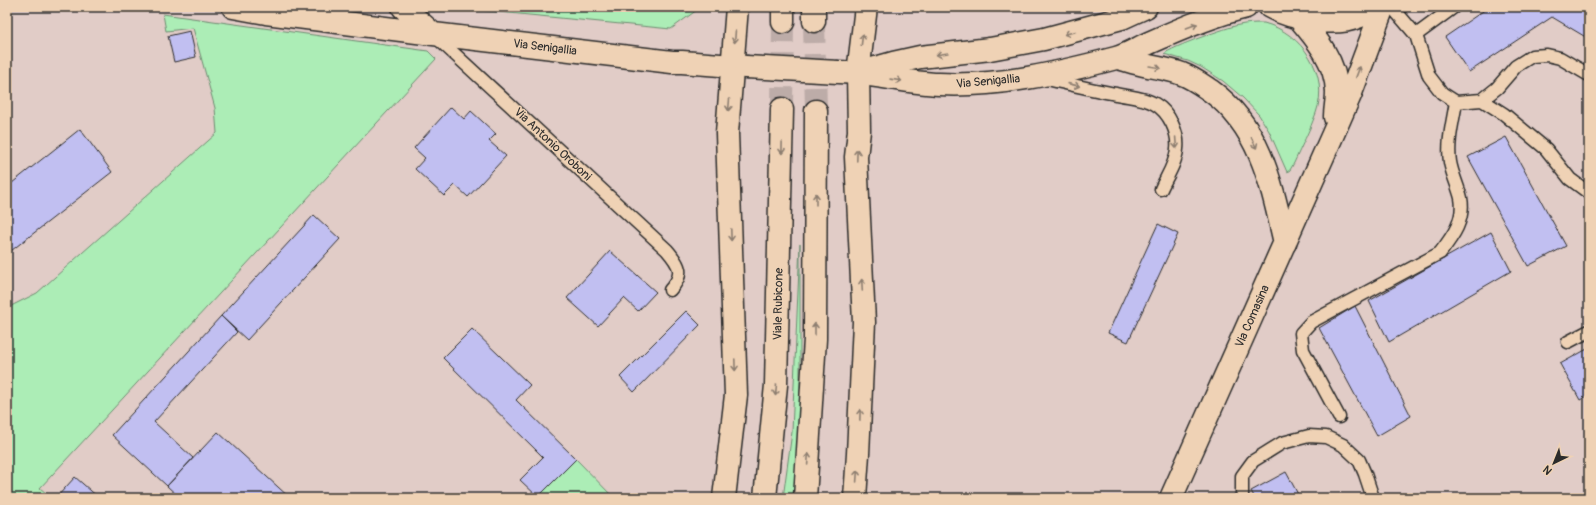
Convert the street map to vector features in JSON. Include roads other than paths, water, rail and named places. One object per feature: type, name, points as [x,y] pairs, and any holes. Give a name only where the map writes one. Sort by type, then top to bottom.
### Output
[{"type":"main road","name":"Via Senigallia","points":[[233,7],[266,10],[433,34],[672,62],[848,72],[892,80],[939,84],[986,83],[1036,76],[1118,58]]},
{"type":"main road","name":"Via Antonio Oroboni","points":[[403,7],[433,34]]},
{"type":"main road","points":[[724,498],[736,395],[727,133],[739,67],[737,7]]},
{"type":"main road","points":[[855,498],[864,322],[856,157],[859,131],[848,72],[866,7]]},
{"type":"main road","name":"Via Senigallia","points":[[848,72],[920,57],[990,49],[1044,39],[1108,23],[1146,7]]},
{"type":"main road","points":[[1118,58],[1172,33],[1246,7]]},
{"type":"main road","points":[[1267,8],[1298,17],[1327,22],[1357,17],[1374,7]]},
{"type":"main road","name":"Via Comasina","points":[[1171,498],[1351,93],[1383,7]]},
{"type":"main road","name":"Via Comasina","points":[[1298,17],[1320,43],[1332,65],[1337,92],[1333,134]]},
{"type":"main road","points":[[1118,58],[1144,65],[1164,68],[1184,75],[1223,100],[1236,113],[1247,128],[1267,171],[1285,243]]},
{"type":"main road","name":"Viale Rubicone","points":[[765,498],[776,385],[782,109]]},
{"type":"main road","points":[[805,498],[815,339],[816,111]]},
{"type":"lane","points":[[1392,7],[1416,35],[1429,76],[1442,93],[1456,102],[1482,100],[1497,88],[1516,66],[1532,56],[1560,58],[1589,75]]},
{"type":"lane","points":[[1416,35],[1454,7]]},
{"type":"lane","name":"Via Antonio Oroboni","points":[[433,34],[667,250],[676,260],[680,271],[679,278],[670,290]]},
{"type":"lane","points":[[1036,76],[1139,98],[1155,104],[1162,110],[1174,129],[1178,147],[1161,189]]},
{"type":"lane","points":[[1482,100],[1504,114],[1541,145],[1570,179],[1589,193]]},
{"type":"lane","points":[[1339,417],[1303,350],[1301,333],[1311,322],[1440,253],[1454,235],[1460,222],[1461,199],[1450,162],[1450,139],[1456,102]]},
{"type":"lane","points":[[1568,342],[1589,331]]},
{"type":"lane","points":[[1242,498],[1242,476],[1253,461],[1282,443],[1309,436],[1326,437],[1343,444],[1359,460],[1372,498]]},
{"type":"tunnel","points":[[814,21],[816,111]]},
{"type":"tunnel","points":[[782,109],[783,22]]}]
